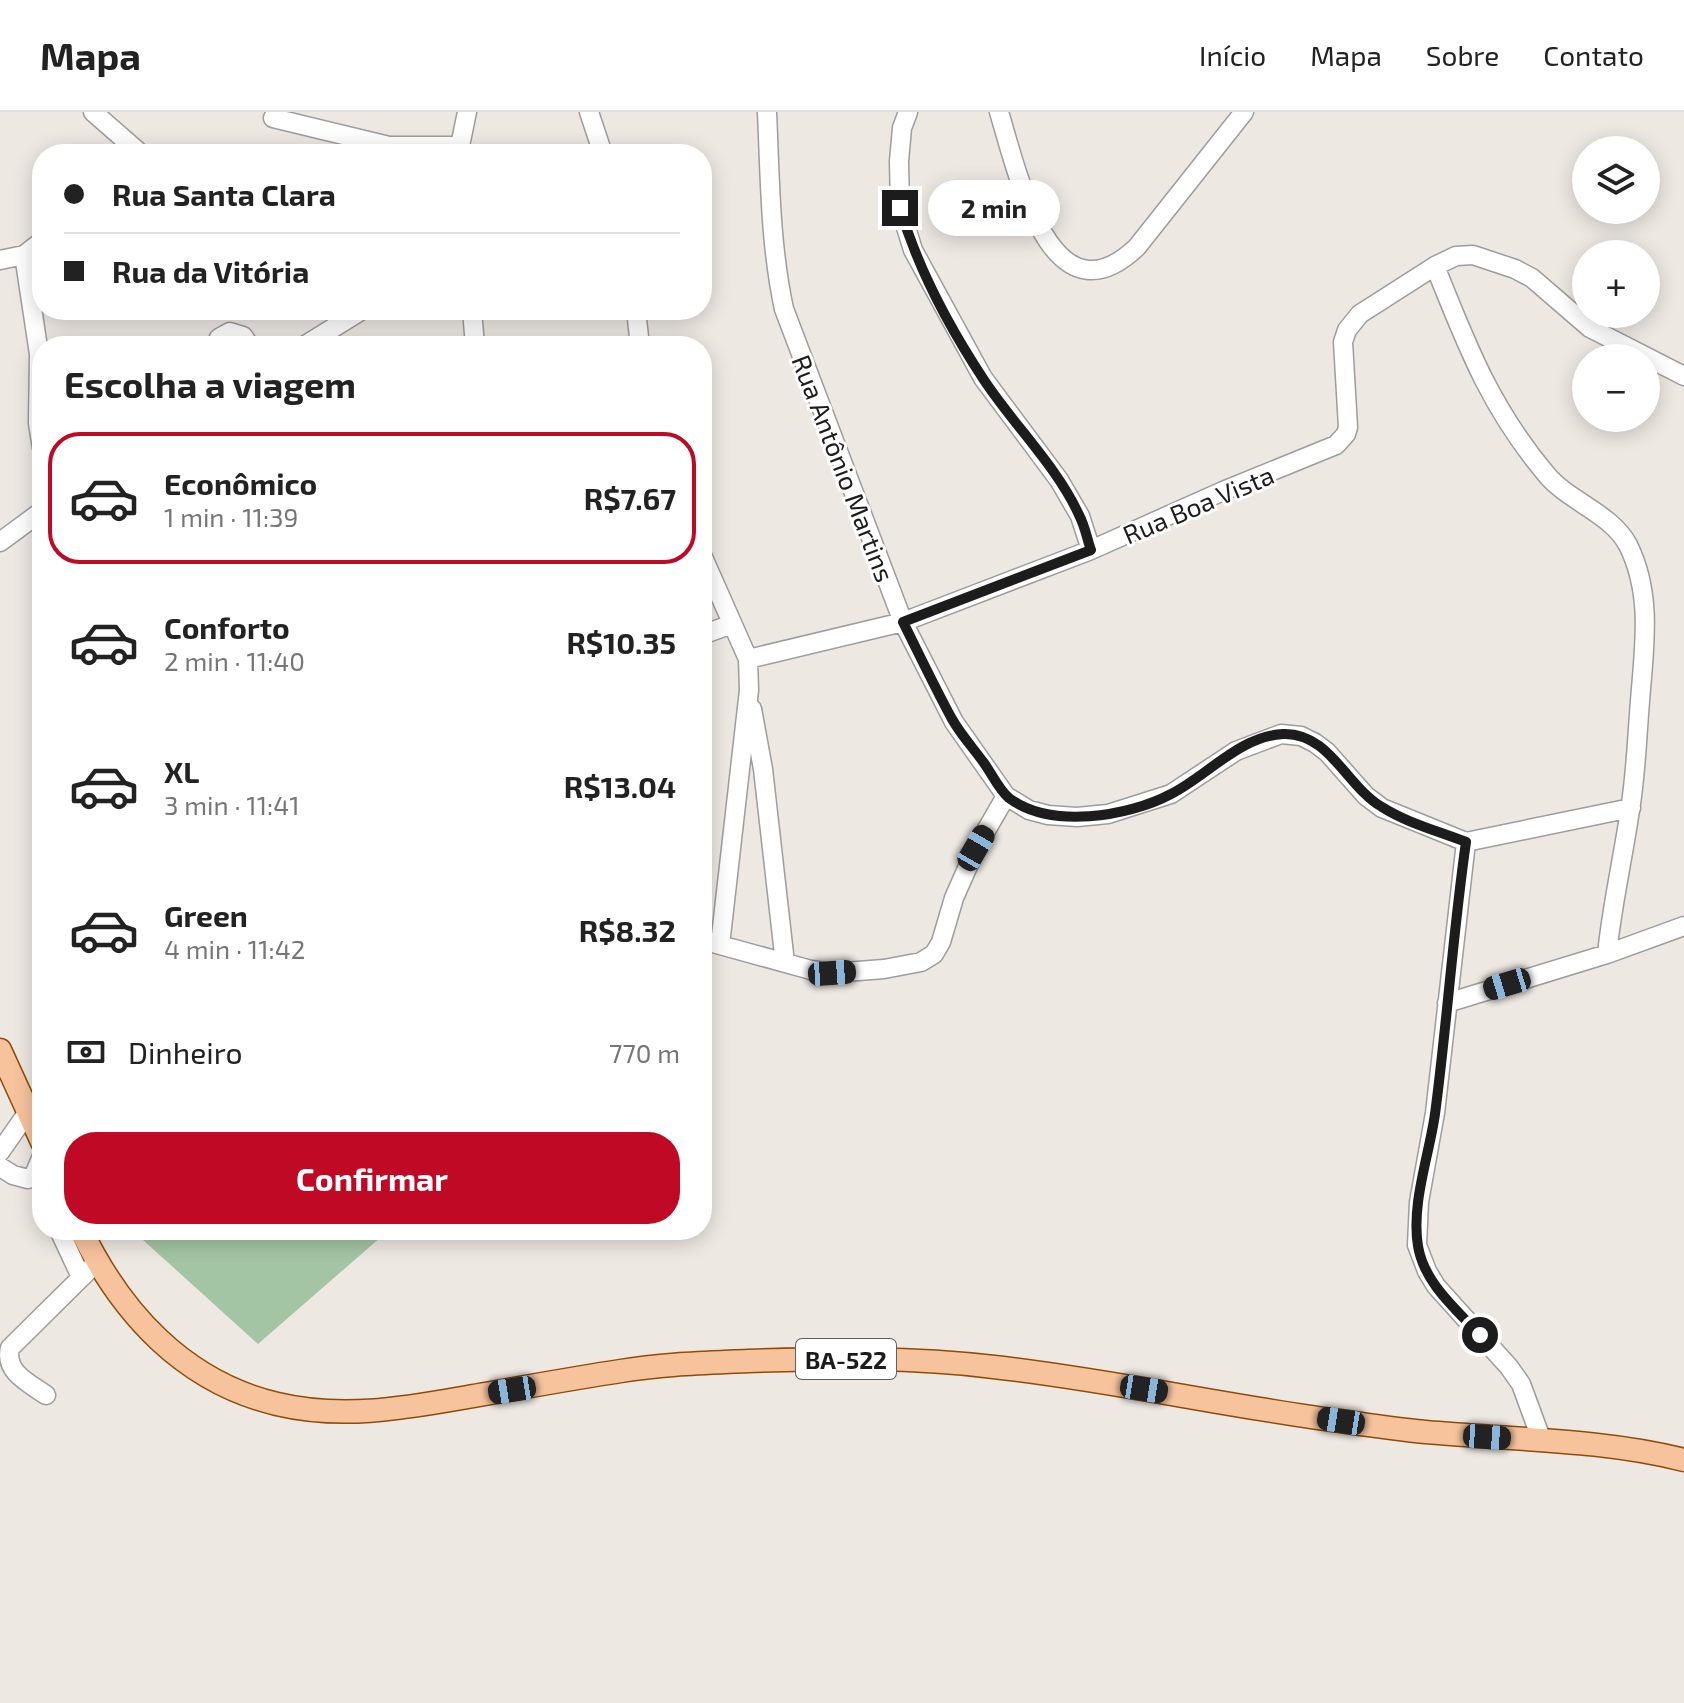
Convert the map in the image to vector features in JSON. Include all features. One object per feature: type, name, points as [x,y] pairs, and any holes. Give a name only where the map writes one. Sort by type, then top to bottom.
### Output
[{"type":"main road","points":[[0,1050],[32,1105]]},
{"type":"main road","name":"BA-522","points":[[83,1240],[89,1270],[110,1285],[146,1329],[179,1358],[238,1390],[275,1404],[339,1413],[402,1408],[659,1365],[827,1358],[901,1360],[994,1366],[1402,1429],[1623,1449],[1684,1460]]},
{"type":"street","points":[[93,112],[130,144]]},
{"type":"street","points":[[461,144],[467,112]]},
{"type":"street","points":[[589,112],[600,144]]},
{"type":"street","name":"Rua Antônio Martins","points":[[767,112],[771,223],[775,266],[784,309],[903,622],[954,722],[1006,796]]},
{"type":"street","points":[[908,112],[902,128],[899,161],[900,208],[913,250],[983,378],[1059,480],[1080,516],[1091,550]]},
{"type":"street","points":[[999,112],[1017,170],[1045,238],[1056,254],[1082,271],[1109,269],[1137,247],[1244,112]]},
{"type":"street","points":[[273,118],[363,144]]},
{"type":"street","points":[[0,260],[24,255],[32,249]]},
{"type":"street","points":[[24,255],[32,308]]},
{"type":"street","points":[[1607,954],[1613,900],[1631,808],[1647,637],[1638,573],[1627,544],[1615,528],[1559,488],[1503,418],[1474,362],[1435,266],[1456,256],[1473,255],[1515,269],[1532,278],[1590,328],[1684,376]]},
{"type":"street","name":"Rua Boa Vista","points":[[748,659],[903,622],[1091,550],[1336,445],[1343,440],[1348,427],[1343,342],[1347,330],[1360,314],[1435,266]]},
{"type":"street","points":[[320,336],[346,320]]},
{"type":"street","points":[[223,336],[230,332],[243,336]]},
{"type":"street","points":[[0,542],[32,518]]},
{"type":"street","points":[[712,578],[748,659],[749,690],[763,769],[785,963]]},
{"type":"street","points":[[712,631],[732,624]]},
{"type":"street","points":[[712,935],[749,690]]},
{"type":"street","points":[[712,942],[832,973],[921,962],[934,954],[976,848],[1006,796],[1029,810],[1048,815],[1077,817],[1108,814],[1171,794],[1236,751],[1281,734],[1301,736],[1315,743],[1327,752],[1366,796],[1382,808],[1466,842],[1631,808]]},
{"type":"street","points":[[1466,842],[1435,1113],[1419,1202],[1417,1245],[1436,1286],[1521,1384],[1542,1441]]},
{"type":"street","points":[[1447,1003],[1607,954],[1684,926]]},
{"type":"street","points":[[0,1152],[32,1114]]},
{"type":"street","points":[[0,1167],[32,1182]]},
{"type":"street","points":[[46,1395],[11,1368],[8,1355],[10,1348],[89,1270],[66,1240]]},
{"type":"green space","points":[[143,1240],[378,1240],[258,1344]]},
{"type":"route","points":[[900,208],[913,250],[930,285],[983,378],[1059,480],[1080,516],[1091,550],[903,622],[954,722],[1006,796],[1029,810],[1048,815],[1077,817],[1108,814],[1171,794],[1249,744],[1281,734],[1301,736],[1327,752],[1366,796],[1382,808],[1466,842],[1435,1113],[1419,1202],[1417,1245],[1436,1286],[1480,1335]]}]
